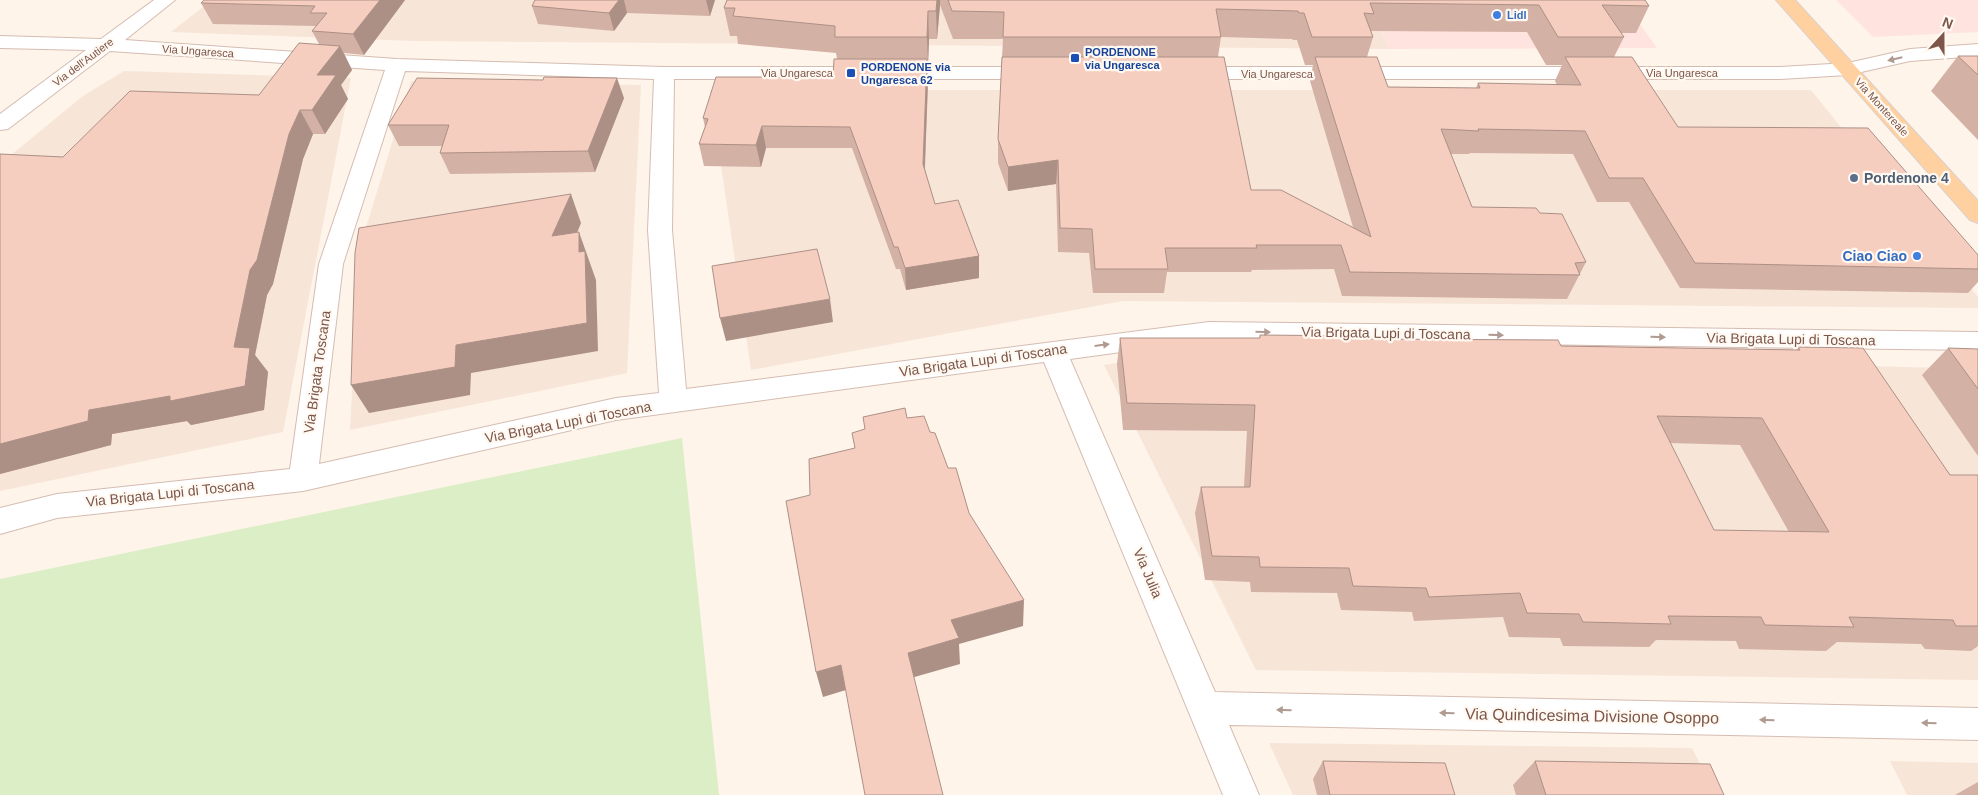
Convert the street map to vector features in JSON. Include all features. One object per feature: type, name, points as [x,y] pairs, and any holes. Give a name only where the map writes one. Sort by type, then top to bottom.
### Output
[{"type":"main road","name":"Via Montereale","points":[[1786,0],[1978,215]]},
{"type":"street","name":"Via dell'Autiere","points":[[0,124],[166,0]]},
{"type":"street","name":"Via Ungaresca","points":[[0,42],[106,45],[397,65],[664,72],[1059,73]]},
{"type":"street","name":"Via Ungaresca","points":[[1167,74],[1780,73],[1848,69],[1910,55],[1978,50]]},
{"type":"street","name":"Via Brigata Toscana","points":[[302,479],[332,264],[397,65]]},
{"type":"street","points":[[664,72],[660,230],[673,401]]},
{"type":"street","name":"Via Brigata Lupi di Toscana","points":[[0,521],[57,506],[302,479],[616,409],[1209,331],[1978,341]]},
{"type":"street","name":"Via Julia","points":[[1054,351],[1241,795]]},
{"type":"street","name":"Via Quindicesima Divisione Osoppo","points":[[1205,708],[1978,724]]},
{"type":"shaded area","points":[[212,0],[1365,0],[1390,49],[414,41],[171,32]]},
{"type":"shaded area","name":"Lidl","points":[[1365,0],[1623,0],[1657,48],[1390,49]]},
{"type":"shaded area","points":[[1836,0],[1978,0],[1978,32],[1873,37]]},
{"type":"shaded area","points":[[124,71],[351,78],[283,432],[0,491],[0,164],[83,96]]},
{"type":"shaded area","points":[[411,81],[641,85],[627,373],[350,430],[360,247]]},
{"type":"shaded area","points":[[710,90],[1811,90],[1978,297],[1978,308],[1123,301],[751,370]]},
{"type":"shaded area","points":[[1212,348],[1978,369],[1978,680],[1256,670],[1104,365]]},
{"type":"shaded area","points":[[1269,743],[1692,748],[1716,795],[1293,795]]},
{"type":"shaded area","points":[[1890,761],[1978,763],[1978,795],[1907,795]]},
{"type":"green space","points":[[682,438],[719,795],[0,795],[0,579]]},
{"type":"building","points":[[204,0],[380,0],[353,34],[312,31],[327,13],[310,13],[315,6],[201,3]]},
{"type":"building","points":[[535,0],[619,0],[609,13],[532,6]]},
{"type":"building","points":[[727,0],[937,0],[936,11],[928,11],[927,37],[835,37],[835,26],[733,16],[735,8],[724,8]]},
{"type":"building","points":[[948,0],[1645,0],[1649,6],[1602,5],[1624,37],[1558,37],[1539,5],[1370,3],[1374,14],[1364,13],[1373,37],[1312,37],[1304,13],[1299,13],[1298,11],[1216,9],[1221,37],[1003,37],[1004,12],[952,11]]},
{"type":"building","points":[[299,43],[340,46],[317,75],[336,75],[312,110],[300,110],[289,134],[257,260],[250,270],[234,347],[250,348],[245,386],[170,401],[170,396],[89,410],[88,421],[0,444],[0,154],[63,157],[130,91],[259,95]]},
{"type":"building","points":[[1958,56],[1978,56],[1978,75]]},
{"type":"building","points":[[1002,57],[1224,57],[1251,190],[1281,190],[1371,237],[1315,57],[1377,57],[1388,87],[1480,88],[1478,83],[1581,85],[1565,57],[1632,57],[1678,127],[1868,128],[1978,255],[1978,269],[1695,263],[1643,178],[1609,178],[1585,131],[1441,129],[1472,207],[1536,208],[1540,213],[1562,214],[1586,262],[1575,263],[1580,275],[1350,272],[1341,245],[1256,245],[1257,248],[1165,248],[1168,269],[1095,269],[1092,229],[1060,228],[1058,160],[1008,167],[998,139]]},
{"type":"building","points":[[834,59],[927,59],[923,164],[935,204],[958,200],[979,256],[905,268],[898,247],[894,247],[850,127],[762,126],[756,145],[699,144],[708,119],[703,118],[716,77],[833,77]]},
{"type":"building","points":[[544,77],[617,78],[588,151],[440,153],[449,125],[388,125],[417,78],[543,80]]},
{"type":"building","points":[[571,194],[552,236],[579,232],[579,252],[585,251],[587,323],[456,345],[455,367],[351,385],[355,253],[359,228]]},
{"type":"building","points":[[817,249],[830,299],[720,318],[712,266]]},
{"type":"building","points":[[1260,335],[1363,336],[1364,339],[1558,340],[1561,346],[1800,350],[1798,347],[1863,348],[1950,475],[1978,475],[1978,626],[1956,626],[1953,620],[1849,617],[1854,627],[1765,625],[1761,617],[1668,616],[1671,624],[1583,622],[1579,614],[1527,613],[1520,593],[1429,597],[1426,588],[1353,586],[1349,568],[1260,567],[1259,557],[1212,556],[1201,487],[1250,487],[1255,405],[1127,403],[1120,338],[1260,338]],"holes":[[[1657,416],[1762,418],[1829,532],[1714,530]]]},
{"type":"building","points":[[1948,348],[1978,349],[1978,389]]},
{"type":"building","points":[[905,408],[907,418],[924,416],[930,432],[935,433],[948,468],[956,468],[969,513],[1024,600],[951,620],[959,638],[908,653],[943,795],[865,795],[841,665],[816,672],[786,501],[810,495],[809,459],[855,448],[852,433],[865,429],[863,417]]},
{"type":"building","points":[[1323,761],[1445,763],[1455,795],[1330,795]]},
{"type":"building","points":[[1535,761],[1710,764],[1724,795],[1546,795]]},
{"type":"place","name":"Lidl","points":[[1497,15]]},
{"type":"place","name":"PORDENONE via Ungaresca","points":[[1075,58]]},
{"type":"place","name":"PORDENONE via Ungaresca 62","points":[[851,73]]},
{"type":"place","name":"Pordenone 4","points":[[1854,178]]},
{"type":"place","name":"Ciao Ciao","points":[[1917,256]]}]
